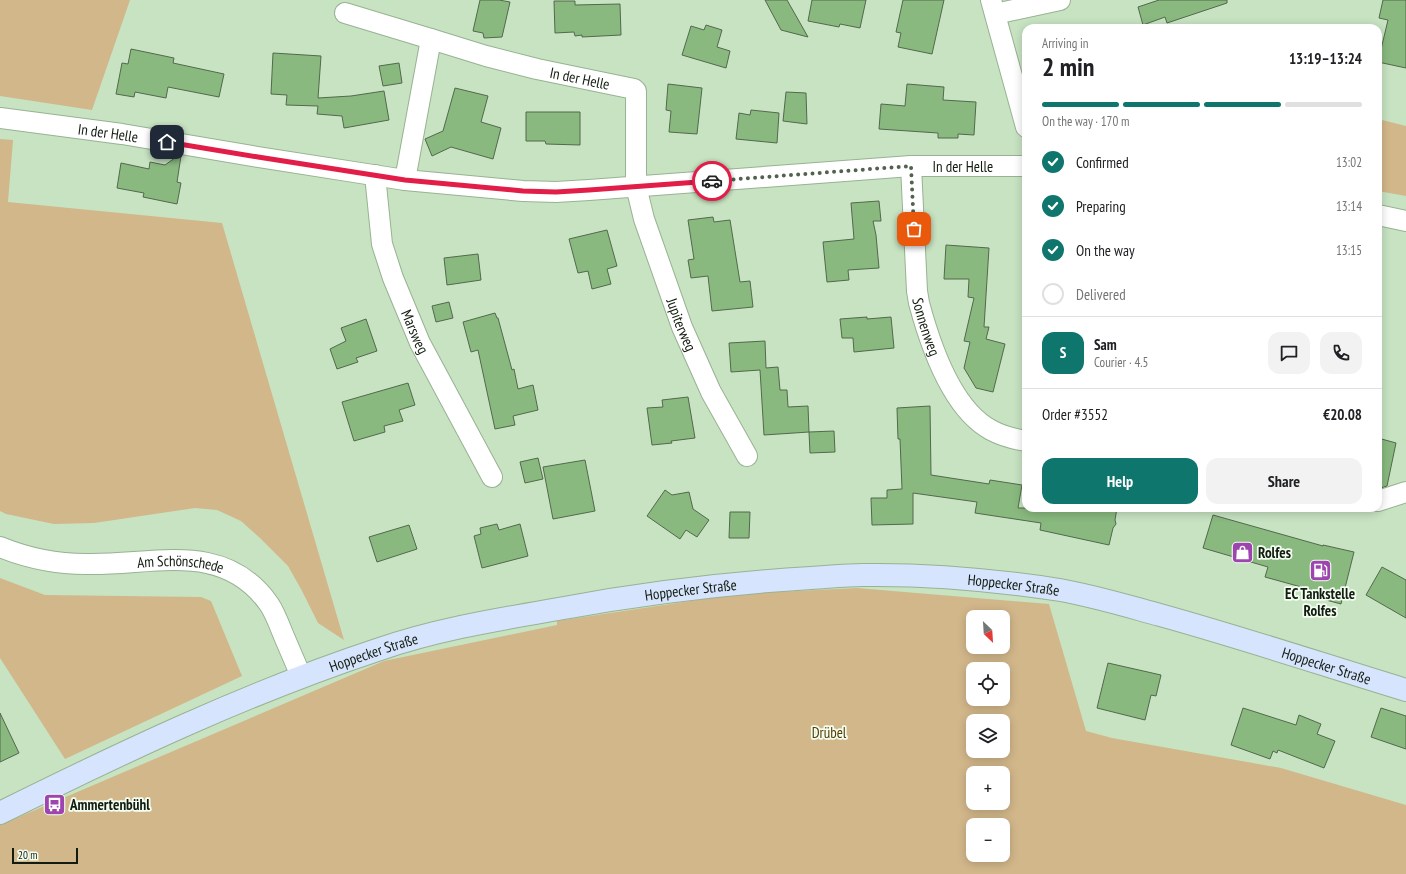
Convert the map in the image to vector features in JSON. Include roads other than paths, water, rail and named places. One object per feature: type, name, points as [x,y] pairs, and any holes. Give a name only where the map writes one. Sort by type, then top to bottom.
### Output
[{"type":"street","points":[[1022,112],[993,7],[1060,0]]},
{"type":"street","name":"In der Helle","points":[[345,12],[486,56],[537,69],[634,89],[636,95],[636,186]]},
{"type":"street","points":[[405,180],[431,39]]},
{"type":"street","name":"In der Helle","points":[[0,118],[122,134],[405,180],[523,191],[556,192],[911,166],[1022,166]]},
{"type":"street","name":"Sonnenweg","points":[[911,166],[917,291],[919,303],[945,376],[965,409],[981,424],[1002,435],[1022,441]]},
{"type":"street","name":"Marsweg","points":[[375,175],[382,244],[393,278],[420,343],[492,477]]},
{"type":"street","name":"Jupiterweg","points":[[636,186],[644,219],[682,327],[711,392],[747,456]]},
{"type":"street","points":[[1382,216],[1406,221]]},
{"type":"street","points":[[1382,500],[1406,492]]},
{"type":"street","name":"Am Schönschede","points":[[0,547],[35,558],[65,563],[112,564],[185,560],[212,563],[232,570],[247,580],[270,605],[301,676]]},
{"type":"street","name":"Hoppecker Straße","points":[[0,813],[175,728],[301,676],[380,648],[499,619],[619,598],[765,581],[862,575],[915,576],[1025,585],[1066,591],[1200,626],[1406,690]]},
{"type":"place","name":"Rolfes","points":[[1243,552]]},
{"type":"place","name":"EC Tankstelle Rolfes","points":[[1320,570]]},
{"type":"place","name":"Ammertenbühl","points":[[54,804]]},
{"type":"park label","name":"Drübel","points":[[829,732]]}]
